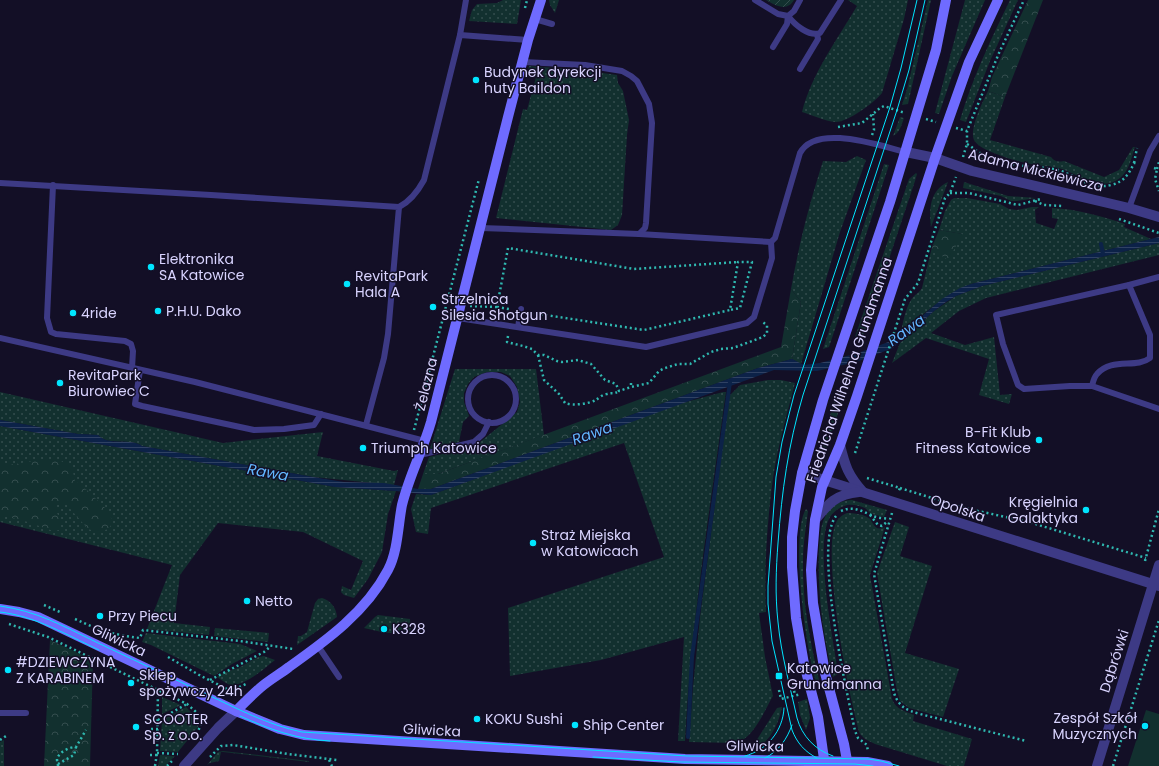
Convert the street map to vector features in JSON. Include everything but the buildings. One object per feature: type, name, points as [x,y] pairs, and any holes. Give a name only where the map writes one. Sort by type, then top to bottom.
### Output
[{"type":"street","name":"Żelazna","points":[[236,711],[260,688],[346,624],[362,607],[389,569],[397,538],[402,506],[425,441],[458,318],[528,40],[541,0]]},
{"type":"street","name":"Friedricha Wilhelma Grundmanna","points":[[825,764],[818,717],[800,643],[794,598],[792,537],[795,511],[802,473],[823,400],[917,116],[936,50],[946,0]]},
{"type":"street","name":"Friedricha Wilhelma Grundmanna","points":[[848,764],[825,673],[812,603],[811,570],[815,520],[824,480],[840,445],[857,396],[935,158],[969,62],[998,0]]},
{"type":"street","name":"Adama Mickiewicza","points":[[906,152],[935,158],[972,171],[1129,208],[1159,217]]},
{"type":"street","points":[[840,445],[846,467],[852,480],[863,492]]},
{"type":"street","name":"Opolska","points":[[802,473],[1156,585]]},
{"type":"street","name":"Opolska","points":[[815,520],[828,504],[842,495],[863,492]]},
{"type":"street","name":"Dąbrówki","points":[[1097,766],[1156,585],[1159,565]]},
{"type":"street","name":"Gliwicka","points":[[0,609],[19,612],[38,618],[236,711],[280,729],[304,735],[640,757],[757,763],[848,764],[868,762],[888,766]]},
{"type":"street","points":[[184,766],[218,728],[236,711]]},
{"type":"lane","points":[[0,183],[399,207],[415,195],[424,180],[460,35],[466,0]]},
{"type":"lane","points":[[755,0],[778,14],[788,16],[794,24],[810,33],[817,34],[820,33],[841,0]]},
{"type":"lane","points":[[774,47],[787,24],[788,16],[800,0]]},
{"type":"lane","points":[[535,19],[552,24]]},
{"type":"lane","points":[[800,69],[818,39],[817,34]]},
{"type":"lane","points":[[460,35],[528,40]]},
{"type":"lane","points":[[523,62],[585,65],[622,71],[636,81],[649,104],[652,123],[646,223],[639,234]]},
{"type":"lane","points":[[1129,208],[1144,165],[1159,136]]},
{"type":"lane","points":[[458,318],[646,347],[747,323],[754,318],[772,258],[771,242],[775,238],[800,153],[804,146],[812,141],[820,139],[846,138],[906,152]]},
{"type":"lane","points":[[53,186],[47,318],[48,327],[51,332],[56,334],[125,341],[131,344],[133,351],[132,368]]},
{"type":"lane","points":[[366,425],[384,358],[388,334],[399,207]]},
{"type":"lane","points":[[481,228],[639,234],[771,242]]},
{"type":"lane","points":[[1159,277],[996,315],[1003,344],[1018,385],[1021,388],[1092,386],[1159,409]]},
{"type":"lane","points":[[1092,386],[1096,375],[1105,368],[1117,363],[1140,362],[1150,358],[1150,335],[1128,285]]},
{"type":"lane","points":[[518,327],[521,309]]},
{"type":"lane","points":[[0,338],[195,382],[425,441]]},
{"type":"lane","points":[[140,370],[136,404],[142,406],[254,430],[284,430],[314,425],[321,414]]},
{"type":"lane","points":[[494,375],[503,378],[510,384],[514,392],[515,401],[513,410],[507,417],[498,422],[489,422],[480,420],[473,414],[469,405],[468,396],[471,387],[477,380],[485,376],[494,375]]},
{"type":"lane","points":[[420,455],[474,442],[483,434],[489,422]]},
{"type":"lane","points":[[318,646],[339,677]]},
{"type":"lane","points":[[0,713],[26,713]]},
{"type":"path","points":[[834,128],[862,123],[884,106],[967,131]]},
{"type":"path","points":[[967,144],[980,153],[998,160],[1022,166],[1060,171],[1090,184],[1099,186],[1110,186],[1122,181],[1134,163],[1137,148]]},
{"type":"path","points":[[1159,162],[1155,179],[1159,191]]},
{"type":"path","points":[[1134,163],[1157,168]]},
{"type":"path","points":[[950,193],[969,193],[1018,205],[1035,201]]},
{"type":"path","points":[[1136,224],[1159,233]]},
{"type":"path","points":[[461,305],[497,306],[508,248],[634,269],[752,262],[740,308],[644,330],[532,313]]},
{"type":"path","points":[[730,310],[738,262]]},
{"type":"path","points":[[538,355],[544,380],[559,394],[565,403],[572,405],[586,403],[595,401],[606,394],[614,394],[631,387],[649,383],[659,371],[665,368],[678,364],[690,364],[711,352],[733,348],[763,337],[767,333],[767,325],[754,318]]},
{"type":"path","points":[[510,326],[507,342],[532,349],[538,355],[562,362],[578,360],[592,364],[605,380],[616,384],[619,391]]},
{"type":"path","points":[[855,457],[855,450],[896,326]]},
{"type":"path","points":[[631,382],[631,387]]},
{"type":"path","points":[[863,475],[873,480],[964,508],[1029,522],[1146,560],[1159,509]]},
{"type":"path","points":[[898,494],[900,488]]},
{"type":"path","points":[[868,750],[866,744],[859,740],[856,734],[844,682],[830,587],[828,552],[830,526],[837,514],[843,510],[851,508],[861,510],[870,515],[890,519]]},
{"type":"path","points":[[892,511],[874,574],[894,693],[897,702],[909,711],[1026,741]]},
{"type":"path","points":[[870,515],[876,524],[880,526],[885,524],[890,519]]},
{"type":"path","points":[[75,619],[100,631],[123,636],[140,638],[143,630],[295,649],[289,654]]},
{"type":"path","points":[[1113,766],[1159,620]]},
{"type":"path","points":[[5,622],[48,637],[187,704],[198,713],[201,720],[201,725],[193,737]]},
{"type":"path","points":[[209,681],[264,652],[271,646]]},
{"type":"path","points":[[168,656],[209,681],[227,689],[232,690],[240,688],[250,682]]},
{"type":"path","points":[[779,690],[781,699],[792,696],[795,695],[793,686]]},
{"type":"path","points":[[155,766],[158,729],[158,690]]},
{"type":"path","points":[[158,720],[187,704]]},
{"type":"path","points":[[151,729],[158,729]]},
{"type":"path","points":[[76,747],[70,747],[61,754],[57,759],[58,765],[74,755],[76,747],[86,730]]},
{"type":"path","points":[[0,740],[6,736]]},
{"type":"path","points":[[206,761],[221,746],[233,745],[337,760]]},
{"type":"path","points":[[168,766],[183,748]]},
{"type":"path","points":[[150,755],[178,754]]},
{"type":"path","points":[[329,759],[332,766]]},
{"type":"green space","points":[[503,0],[521,0],[517,24],[469,21],[472,10],[477,4],[497,3]]},
{"type":"green space","points":[[549,0],[559,0],[555,13],[550,5]]},
{"type":"green space","points":[[766,0],[794,0],[788,6],[781,7]]},
{"type":"green space","points":[[848,0],[908,0],[904,19],[882,93],[853,116],[835,122],[802,112],[806,98],[819,70],[833,44],[857,6]]},
{"type":"green space","points":[[928,0],[931,0],[908,104],[902,105],[907,89]]},
{"type":"green space","points":[[965,0],[985,0],[952,76],[939,114],[935,113]]},
{"type":"green space","points":[[1010,0],[1018,0],[990,61],[966,122],[960,120],[976,74]]},
{"type":"green space","points":[[1028,0],[1043,0],[1005,97],[988,91],[992,77]]},
{"type":"green space","points":[[529,66],[581,70],[617,75],[618,83],[623,91],[629,120],[622,215],[618,225],[611,230],[496,218],[523,109],[527,110],[536,77],[527,75]]},
{"type":"green space","points":[[988,91],[1005,97],[990,140],[1051,157],[1060,162],[1064,161],[1104,177],[1119,170],[1133,147],[1135,147],[1130,164],[1125,173],[1116,181],[1110,183],[1104,184],[1091,182],[1062,169],[1018,161],[983,148],[974,140],[973,129],[977,115]]},
{"type":"green space","points":[[900,117],[904,118],[902,124],[899,131],[893,136]]},
{"type":"green space","points":[[973,154],[977,156],[998,164],[972,159]]},
{"type":"green space","points":[[857,156],[866,160],[840,232],[801,364],[792,359],[801,302],[791,289],[797,256],[809,209],[823,161],[846,162]]},
{"type":"green space","points":[[884,164],[889,165],[833,335],[829,347],[823,349]]},
{"type":"green space","points":[[916,173],[915,181],[864,334],[855,337],[909,179]]},
{"type":"green space","points":[[948,182],[931,227],[930,208],[934,196],[937,190]]},
{"type":"green space","points":[[964,182],[1008,196],[1036,198],[1011,201],[1001,196],[963,188]]},
{"type":"green space","points":[[954,198],[967,198],[1000,204],[1009,209],[1017,210],[1039,207],[1035,210],[1036,223],[1054,229],[1058,219],[1052,218],[1052,208],[1080,211],[1125,224],[1124,227],[1151,239],[971,284],[942,300],[900,335],[909,304],[912,298],[922,288],[932,247],[933,250],[962,234],[939,230],[945,211],[951,200]]},
{"type":"green space","points":[[939,230],[963,234],[948,260],[933,250],[932,247]]},
{"type":"green space","points":[[1159,243],[1159,255],[986,298],[959,311],[931,333],[965,345],[994,337],[1000,395],[1012,394],[1009,404],[979,395],[989,359],[926,338],[892,363],[900,343],[934,311],[956,296],[982,286]]},
{"type":"green space","points":[[791,289],[801,302],[792,359],[758,368],[431,489],[418,489],[423,474],[438,474],[781,347]]},
{"type":"green space","points":[[455,369],[536,369],[544,435],[438,474],[423,474],[429,457],[475,446],[517,412],[520,402],[517,387],[510,376],[501,372],[487,372],[474,377],[468,384],[464,393],[464,402],[469,416],[463,422],[459,442],[430,449]]},
{"type":"green space","points":[[768,380],[781,380],[795,383],[780,442],[773,478],[766,545],[766,612],[759,613],[765,657],[773,696],[754,729],[743,740],[737,743],[689,742],[700,617],[729,396],[740,385]]},
{"type":"green space","points":[[0,392],[223,443],[323,432],[317,456],[394,471],[398,470],[394,485],[313,477],[142,446],[132,442],[108,441],[98,435],[78,434],[0,420]]},
{"type":"green space","points":[[726,392],[696,610],[685,741],[678,741],[684,637],[601,660],[510,676],[508,608],[664,557],[624,443],[431,508],[428,534],[416,532],[411,509],[416,494],[431,495],[675,405]]},
{"type":"green space","points":[[843,398],[824,456],[821,452],[821,447],[835,399]]},
{"type":"green space","points":[[0,426],[335,487],[396,491],[388,514],[382,552],[368,579],[354,598],[344,595],[341,592],[342,586],[351,590],[363,561],[303,532],[218,523],[180,575],[174,623],[210,627],[209,635],[147,629],[172,565],[0,522]]},
{"type":"green space","points":[[46,459],[58,459],[72,468],[75,481],[88,491],[106,509],[113,521],[109,529],[97,532],[88,529],[65,503],[56,505],[56,511],[62,523],[59,530],[53,531],[28,522],[0,515],[0,465],[17,464]]},
{"type":"green space","points":[[852,500],[887,510],[884,517],[871,514],[865,508],[847,505],[837,510],[830,517],[826,530],[824,569],[829,616],[838,672],[838,674],[833,677],[826,645],[820,597],[820,537],[823,521],[827,513],[840,502]]},
{"type":"green space","points":[[806,509],[808,511],[803,554],[803,575],[805,606],[819,680],[816,681],[804,620],[799,566],[801,522]]},
{"type":"green space","points":[[847,513],[865,516],[876,527],[885,527],[870,575],[892,699],[898,707],[914,715],[913,721],[972,739],[964,766],[947,766],[875,744],[865,739],[860,734],[855,716],[838,626],[832,564],[832,539],[836,523],[840,517]]},
{"type":"green space","points":[[895,522],[909,527],[900,556],[932,566],[905,653],[959,669],[943,717],[909,708],[900,701],[897,691],[877,573]]},
{"type":"green space","points":[[322,598],[328,601],[336,610],[337,617],[297,645],[298,636],[301,636],[307,632],[315,603],[318,599]]},
{"type":"green space","points":[[378,615],[410,619],[411,633],[386,633],[364,628]]},
{"type":"green space","points":[[215,628],[269,633],[268,642],[214,636]]},
{"type":"green space","points":[[146,633],[240,644],[257,651],[232,664],[214,676],[142,642]]},
{"type":"green space","points":[[50,640],[93,660],[90,766],[44,766]]},
{"type":"green space","points":[[264,656],[275,660],[256,675],[244,682],[232,685],[227,684],[217,677],[257,658]]},
{"type":"green space","points":[[162,697],[181,705],[162,714]]},
{"type":"green space","points":[[807,699],[810,718],[806,730],[800,715],[798,702]]},
{"type":"green space","points":[[186,707],[198,720],[198,727],[178,752],[160,751],[162,720]]},
{"type":"green space","points":[[782,707],[776,727],[768,739],[757,747],[751,749],[777,708]]},
{"type":"green space","points":[[1146,710],[1159,714],[1159,766],[1128,766]]},
{"type":"green space","points":[[4,740],[4,766],[0,766],[0,742]]},
{"type":"green space","points":[[223,751],[309,762],[221,752],[219,761],[207,765],[218,752]]},
{"type":"green space","points":[[160,755],[175,756],[165,766],[158,766]]},
{"type":"water","name":"Rawa","points":[[1159,237],[1159,243],[982,286],[956,296],[934,311],[893,348],[856,362],[817,371],[774,370],[431,495],[335,487],[0,426],[0,420],[78,434],[98,435],[108,441],[132,442],[142,446],[344,482],[384,483],[418,489],[431,489],[758,368],[792,359],[804,365],[820,363],[858,353],[894,340],[942,299],[960,288],[971,284]]},
{"type":"waterway","points":[[1101,244],[1103,254]]},
{"type":"waterway","points":[[688,737],[692,657],[730,382]]},
{"type":"tram line","points":[[817,758],[802,747],[792,730],[772,641],[768,604],[768,586],[776,477],[782,442],[794,395],[890,107],[917,0]]},
{"type":"tram line","points":[[833,756],[820,750],[810,742],[799,725],[781,646],[777,612],[776,582],[781,505],[793,432],[803,395],[897,110],[909,70],[925,0]]},
{"type":"tram line","points":[[0,606],[26,611],[50,620],[252,716],[302,732],[687,756],[868,759],[899,766]]},
{"type":"tram line","points":[[0,612],[13,614],[38,622],[63,632],[99,650]]},
{"type":"tram line","points":[[745,756],[767,744],[777,732],[781,724],[784,708]]},
{"type":"tram line","points":[[240,716],[262,726],[284,733],[330,741]]},
{"type":"tram line","points":[[765,758],[782,744],[792,725]]},
{"type":"tram line","points":[[593,757],[681,762],[855,764],[873,766]]},
{"type":"place","name":"Budynek dyrekcji huty Baildon","points":[[476,80]]},
{"type":"place","name":"Elektronika SA Katowice","points":[[151,267]]},
{"type":"place","name":"RevitaPark Hala A","points":[[347,284]]},
{"type":"place","name":"Strzelnica Silesia Shotgun","points":[[433,307]]},
{"type":"place","name":"P.H.U. Dako","points":[[158,311]]},
{"type":"place","name":"4ride","points":[[73,313]]},
{"type":"place","name":"RevitaPark Biurowiec C","points":[[60,383]]},
{"type":"place","name":"B-Fit Klub Fitness Katowice","points":[[1039,440]]},
{"type":"place","name":"Triumph Katowice","points":[[363,448]]},
{"type":"place","name":"Kręgielnia Galaktyka","points":[[1086,510]]},
{"type":"place","name":"Straż Miejska w Katowicach","points":[[533,543]]},
{"type":"place","name":"Netto","points":[[247,601]]},
{"type":"place","name":"Przy Piecu","points":[[100,616]]},
{"type":"place","name":"K328","points":[[384,629]]},
{"type":"place","name":"#DZIEWCZYNA Z KARABINEM","points":[[8,670]]},
{"type":"place","name":"Katowice Grundmanna","points":[[779,676]]},
{"type":"place","name":"Sklep spożywczy 24h","points":[[131,683]]},
{"type":"place","name":"KOKU Sushi","points":[[477,719]]},
{"type":"place","name":"Ship Center","points":[[575,725]]},
{"type":"place","name":"Zespół Szkół Muzycznych","points":[[1145,726]]},
{"type":"place","name":"SCOOTER Sp. z o.o.","points":[[136,727]]}]
